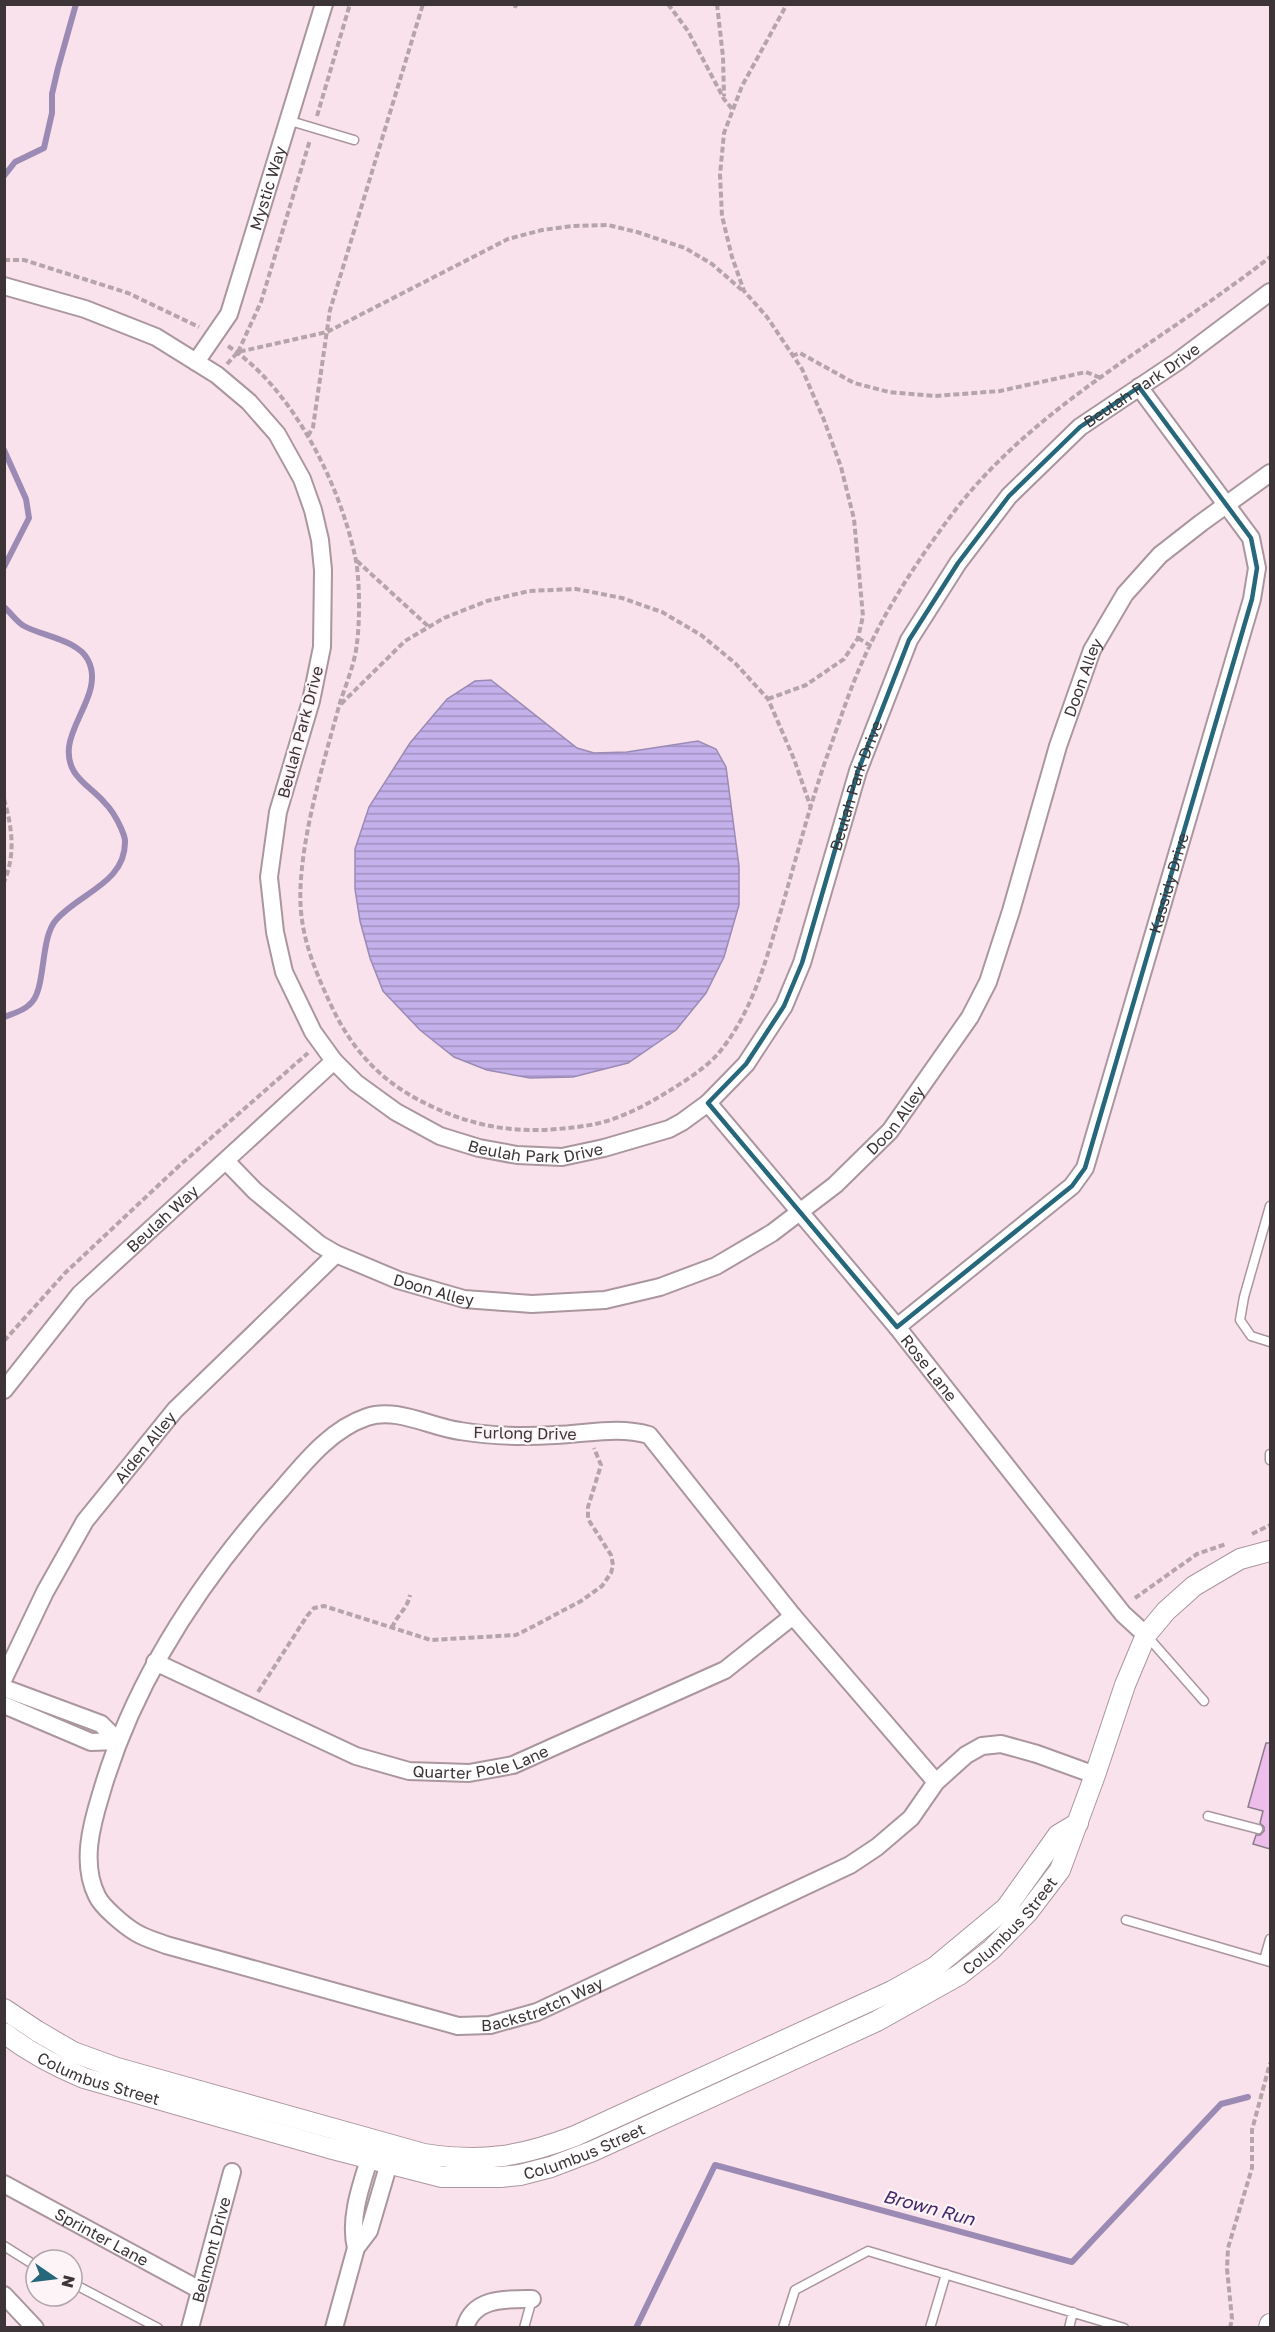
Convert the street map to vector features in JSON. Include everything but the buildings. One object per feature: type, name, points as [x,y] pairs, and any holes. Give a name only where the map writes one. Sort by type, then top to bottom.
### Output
[{"type":"street","name":"Mystic Way","points":[[196,362],[229,314],[324,4]]},
{"type":"street","name":"Beulah Park Drive","points":[[4,286],[123,323],[156,337],[217,375],[249,402],[277,434],[302,478],[313,510],[320,540],[323,570],[322,646],[311,701],[278,812],[269,877],[275,932],[284,972],[298,1005],[320,1043],[334,1061],[356,1083],[396,1112],[440,1136],[479,1148],[517,1155],[562,1157],[604,1148],[669,1129],[708,1103],[746,1064],[784,1006],[802,963],[858,771],[909,640],[957,563],[1009,496],[1080,427],[1177,362],[1270,292]]},
{"type":"street","name":"Kassidy Drive","points":[[897,1327],[1072,1186],[1084,1168],[1252,599],[1257,568],[1251,538],[1139,387]]},
{"type":"street","name":"Doon Alley","points":[[226,1161],[255,1191],[319,1244],[336,1254],[398,1280],[464,1299],[532,1305],[604,1300],[660,1287],[716,1266],[800,1213],[835,1185],[890,1131],[970,1017],[988,982],[1011,911],[1058,746],[1092,650],[1125,594],[1160,555],[1270,473]]},
{"type":"street","name":"Beulah Way","points":[[4,1390],[81,1294],[334,1061]]},
{"type":"street","name":"Rose Lane","points":[[708,1103],[897,1327],[1123,1614],[1146,1635]]},
{"type":"street","name":"Aiden Alley","points":[[4,1678],[45,1592],[85,1521],[175,1410],[336,1254]]},
{"type":"street","name":"Furlong Drive","points":[[118,1741],[155,1662],[189,1606],[254,1519],[315,1451],[347,1426],[368,1417],[388,1414],[459,1431],[543,1436],[587,1434],[614,1429],[637,1431],[649,1435],[793,1616],[936,1782]]},
{"type":"street","name":"Columbus Street","points":[[4,2033],[23,2048],[59,2068],[84,2078],[392,2155],[455,2159],[501,2158],[538,2150],[653,2101],[892,1990],[935,1967],[1006,1908],[1058,1835],[1078,1822],[1125,1685],[1146,1635],[1166,1611],[1194,1586],[1240,1559],[1270,1551]]},
{"type":"street","name":"Quarter Pole Lane","points":[[155,1662],[356,1756],[409,1771],[469,1773],[513,1765],[725,1670],[793,1616]]},
{"type":"street","points":[[4,1688],[101,1724],[118,1741]]},
{"type":"street","points":[[4,1705],[91,1742],[118,1741]]},
{"type":"street","name":"Backstretch Way","points":[[118,1741],[90,1832],[90,1869],[97,1897],[136,1933],[166,1945],[458,2026],[490,2025],[537,2012],[850,1865],[877,1847],[911,1818],[936,1782],[966,1755],[982,1746],[1001,1744],[1095,1775]]},
{"type":"street","name":"Columbus Street","points":[[4,2009],[73,2052],[372,2150]]},
{"type":"street","points":[[356,2248],[352,2232],[372,2150]]},
{"type":"street","points":[[334,2328],[356,2248],[369,2231],[392,2155]]},
{"type":"street","name":"Belmont Drive","points":[[190,2328],[232,2172]]},
{"type":"street","name":"Sprinter Lane","points":[[4,2184],[200,2290]]},
{"type":"street","points":[[4,2295],[35,2328]]},
{"type":"street","points":[[465,2328],[467,2320],[481,2306],[496,2299],[532,2299]]},
{"type":"lane","points":[[287,120],[354,140]]},
{"type":"lane","points":[[1270,1206],[1244,1297],[1240,1320],[1251,1336],[1270,1342]]},
{"type":"lane","points":[[1270,1454],[1270,1460]]},
{"type":"lane","points":[[1146,1635],[1204,1701]]},
{"type":"lane","points":[[1208,1816],[1258,1829]]},
{"type":"lane","points":[[1126,1920],[1267,1961],[1270,1939]]},
{"type":"lane","points":[[4,2246],[24,2258]]},
{"type":"lane","points":[[783,2328],[795,2290],[868,2251],[1124,2328]]},
{"type":"lane","points":[[930,2328],[946,2274]]},
{"type":"lane","points":[[84,2289],[158,2328]]},
{"type":"lane","points":[[525,2328],[532,2299]]},
{"type":"lane","points":[[1069,2328],[1073,2312]]},
{"type":"path","points":[[217,375],[238,352],[261,302],[350,4]]},
{"type":"path","points":[[308,436],[313,426],[330,310],[423,4]]},
{"type":"path","points":[[668,4],[688,31],[724,99],[733,110]]},
{"type":"path","points":[[717,4],[723,57],[724,99]]},
{"type":"path","points":[[744,291],[732,257],[722,216],[721,165],[724,133],[742,86],[787,4]]},
{"type":"path","points":[[238,352],[327,332],[508,239],[542,230],[608,225],[685,248],[712,264],[744,291],[767,317],[802,369],[841,467],[854,519],[863,616],[858,638],[844,659],[806,685],[768,699]]},
{"type":"path","points":[[4,260],[24,261],[128,293],[170,311],[238,352],[282,395],[308,436],[334,488],[357,560],[357,647],[339,706],[308,829],[301,883],[302,919],[316,972],[340,1025],[371,1067],[404,1092],[470,1123],[509,1130],[553,1130],[597,1124],[637,1110],[681,1084],[716,1056],[740,1021],[760,981],[827,757],[861,665],[901,587],[954,512],[1007,454],[1077,395],[1241,280],[1270,256]]},
{"type":"path","points":[[792,356],[800,353],[854,384],[889,392],[935,396],[1000,391],[1086,372],[1101,378]]},
{"type":"path","points":[[357,560],[429,627]]},
{"type":"path","points":[[339,706],[405,641],[444,618],[487,601],[529,591],[576,589],[622,598],[662,612],[701,635],[735,663],[768,699],[794,759],[811,809]]},
{"type":"path","points":[[858,638],[871,646]]},
{"type":"path","points":[[4,799],[11,824],[12,851],[4,882]]},
{"type":"path","points":[[4,1341],[65,1273],[171,1173],[340,1025]]},
{"type":"path","points":[[249,1707],[314,1608],[324,1606],[431,1640],[516,1635],[581,1602],[602,1586],[611,1573],[613,1565],[611,1555],[588,1519],[588,1507],[601,1465],[587,1434]]},
{"type":"path","points":[[392,1628],[395,1619],[407,1607],[410,1594]]},
{"type":"path","points":[[1230,2328],[1232,2319],[1227,2248],[1252,2168],[1252,2130],[1270,2063]]},
{"type":"highlighted area","points":[[1139,387],[1251,538],[1257,568],[1252,599],[1085,1168],[1072,1186],[897,1327],[708,1103],[746,1064],[784,1006],[802,963],[858,771],[909,640],[958,563],[1009,496],[1080,427]]},
{"type":"shaded area","points":[[491,680],[577,748],[594,753],[627,752],[698,741],[716,749],[726,767],[739,866],[739,905],[724,957],[706,993],[676,1030],[628,1063],[573,1077],[530,1078],[487,1070],[454,1057],[420,1030],[383,991],[370,958],[360,921],[355,889],[355,849],[369,807],[410,743],[447,699],[475,681]]},
{"type":"waterway","points":[[4,176],[15,162],[44,148],[52,113],[52,94],[76,4]]},
{"type":"waterway","points":[[4,450],[26,499],[29,518],[4,567]]},
{"type":"waterway","points":[[4,607],[24,626],[68,643],[83,653],[88,660],[92,671],[92,682],[71,736],[69,757],[79,779],[114,814],[125,841],[123,855],[118,867],[110,877],[56,920],[47,939],[35,998],[24,1009],[4,1017]]},
{"type":"waterway","name":"Brown Run","points":[[636,2328],[715,2165],[1072,2262],[1221,2104],[1248,2097]]}]
